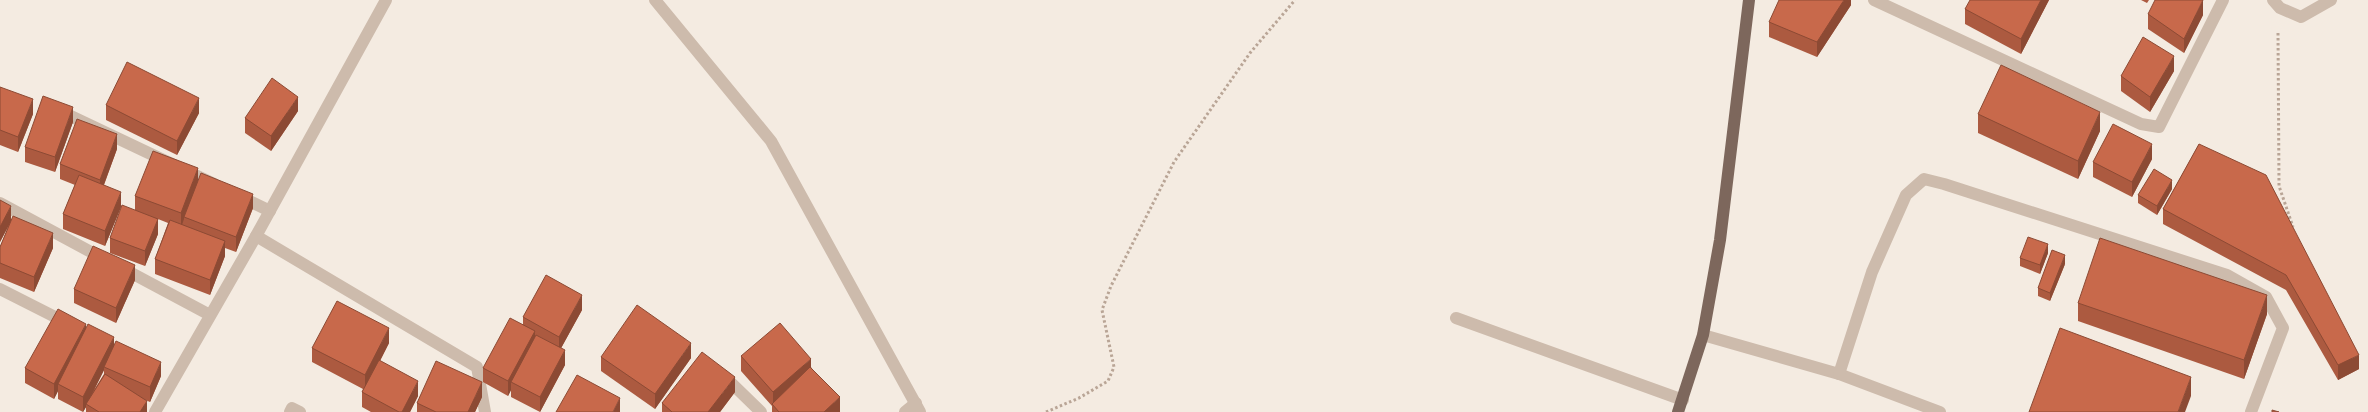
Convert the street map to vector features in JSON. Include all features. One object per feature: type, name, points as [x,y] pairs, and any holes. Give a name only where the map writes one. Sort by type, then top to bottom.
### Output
[{"type":"main road","points":[[1680,406],[1703,335],[1720,240],[1749,0]]},
{"type":"street","points":[[155,412],[169,374],[210,315],[256,236],[386,0]]},
{"type":"street","points":[[656,0],[771,141],[918,408],[905,412]]},
{"type":"street","points":[[1874,0],[2141,124],[2159,127],[2223,0]]},
{"type":"street","points":[[2277,4],[2301,17],[2331,0]]},
{"type":"street","points":[[45,104],[270,211]]},
{"type":"street","points":[[1839,374],[1872,272],[1906,195],[1924,179],[2227,275],[2266,297],[2283,328],[2252,412]]},
{"type":"street","points":[[0,203],[210,315]]},
{"type":"street","points":[[256,236],[478,366],[485,412]]},
{"type":"street","points":[[0,289],[78,328]]},
{"type":"street","points":[[1456,318],[1680,406]]},
{"type":"street","points":[[1703,335],[1839,374],[1940,412]]},
{"type":"street","points":[[715,368],[754,409]]},
{"type":"street","points":[[290,412],[292,408],[300,412]]},
{"type":"path","points":[[1046,412],[1078,398],[1108,381],[1114,367],[1102,310],[1111,286],[1174,162],[1250,53],[1294,0]]},
{"type":"path","points":[[2277,4],[2279,186],[2293,229]]},
{"type":"building","points":[[1779,0],[1844,0],[1817,42],[1769,22]]},
{"type":"building","points":[[1970,0],[2041,0],[2021,39],[1965,9]]},
{"type":"building","points":[[2155,0],[2203,0],[2184,39],[2148,14]]},
{"type":"building","points":[[2143,37],[2174,56],[2150,97],[2121,76]]},
{"type":"building","points":[[127,62],[199,98],[177,141],[106,105]]},
{"type":"building","points":[[2001,65],[2100,112],[2078,161],[1978,114]]},
{"type":"building","points":[[272,78],[298,97],[271,136],[245,118]]},
{"type":"building","points":[[0,87],[33,99],[18,137],[0,130]]},
{"type":"building","points":[[43,96],[73,107],[55,157],[25,147]]},
{"type":"building","points":[[77,119],[117,134],[100,180],[60,164]]},
{"type":"building","points":[[2113,124],[2152,144],[2132,182],[2093,162]]},
{"type":"building","points":[[2199,144],[2266,175],[2359,355],[2338,365],[2286,275],[2163,209]]},
{"type":"building","points":[[153,151],[198,168],[181,213],[135,196]]},
{"type":"building","points":[[2154,169],[2172,180],[2157,206],[2138,195]]},
{"type":"building","points":[[201,173],[253,194],[236,237],[184,217]]},
{"type":"building","points":[[79,175],[121,192],[105,231],[63,214]]},
{"type":"building","points":[[0,200],[11,206],[0,227]]},
{"type":"building","points":[[122,205],[158,219],[145,251],[110,238]]},
{"type":"building","points":[[13,216],[53,233],[34,277],[0,263],[0,247]]},
{"type":"building","points":[[170,220],[225,241],[210,280],[155,259]]},
{"type":"building","points":[[2028,237],[2048,244],[2040,265],[2020,258]]},
{"type":"building","points":[[2100,238],[2267,295],[2244,360],[2078,303]]},
{"type":"building","points":[[93,246],[135,265],[116,308],[74,289]]},
{"type":"building","points":[[2052,250],[2065,255],[2050,293],[2038,288]]},
{"type":"building","points":[[546,275],[582,295],[559,337],[523,317]]},
{"type":"building","points":[[337,301],[389,328],[365,375],[312,348]]},
{"type":"building","points":[[637,305],[691,343],[655,394],[601,357]]},
{"type":"building","points":[[58,309],[86,324],[54,384],[25,368]]},
{"type":"building","points":[[510,318],[535,331],[508,381],[483,368]]},
{"type":"building","points":[[780,323],[811,359],[773,392],[741,356]]},
{"type":"building","points":[[88,324],[114,337],[83,397],[58,384]]},
{"type":"building","points":[[2060,328],[2191,377],[2178,412],[2029,412]]},
{"type":"building","points":[[536,335],[565,350],[540,397],[511,382]]},
{"type":"building","points":[[116,341],[161,362],[150,387],[104,367]]},
{"type":"building","points":[[702,352],[735,377],[708,412],[672,412],[662,403]]},
{"type":"building","points":[[379,360],[418,381],[402,412],[362,392]]},
{"type":"building","points":[[436,361],[482,382],[468,412],[436,412],[417,403]]},
{"type":"building","points":[[810,367],[840,397],[824,412],[779,412],[772,404]]},
{"type":"building","points":[[105,374],[147,401],[140,412],[99,412],[86,404]]},
{"type":"building","points":[[577,375],[620,398],[613,412],[556,412]]}]
